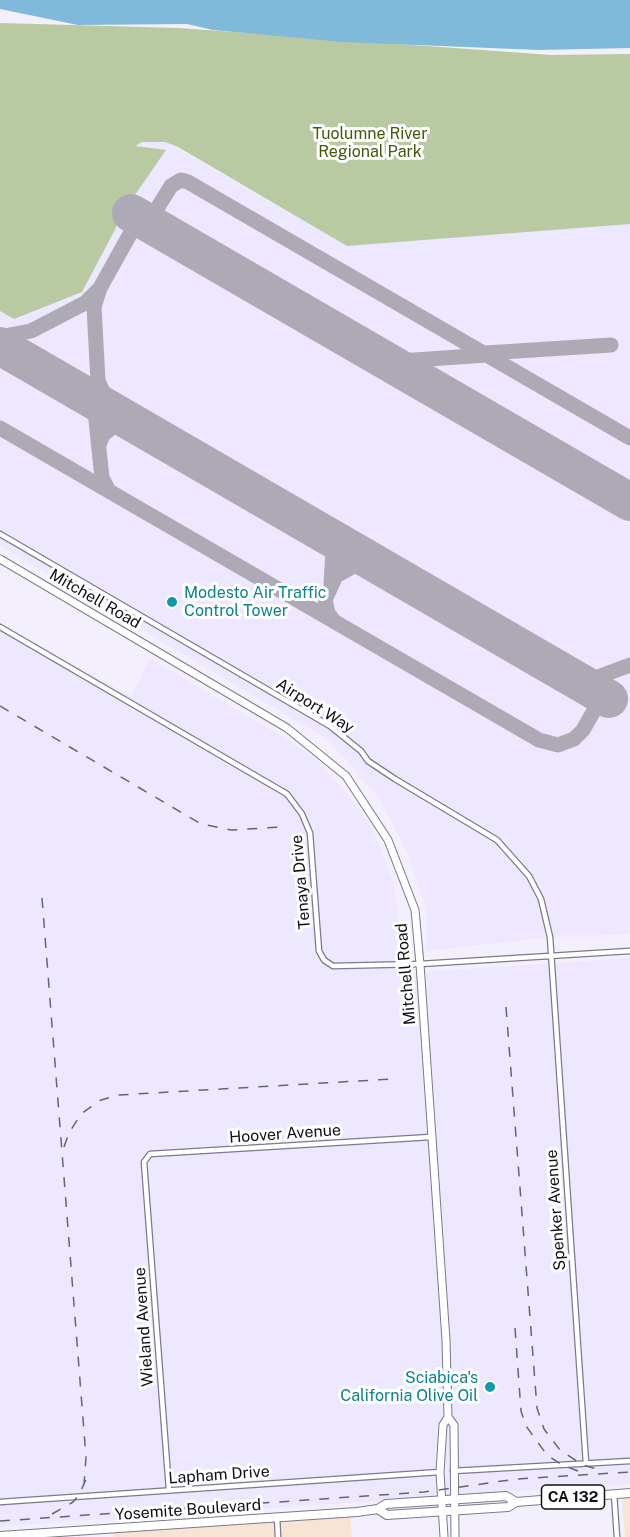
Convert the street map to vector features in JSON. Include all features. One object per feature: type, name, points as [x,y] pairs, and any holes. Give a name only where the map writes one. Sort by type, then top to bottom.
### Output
[{"type":"main road","name":"Mitchell Road","points":[[0,559],[287,728],[346,777],[370,809],[395,856],[415,910],[420,964],[446,1340],[448,1416],[443,1425],[440,1472],[444,1537]]},
{"type":"main road","name":"Mitchell Road","points":[[448,1416],[454,1425],[455,1537]]},
{"type":"main road","name":"Yosemite Boulevard","points":[[378,1509],[387,1515],[508,1507],[516,1502],[630,1493]]},
{"type":"main road","name":"Yosemite Boulevard","points":[[0,1536],[106,1533],[378,1509],[386,1504],[506,1496],[516,1502]]},
{"type":"street","name":"Airport Way","points":[[0,534],[330,726],[355,745],[368,760],[395,779],[497,840],[524,868],[535,886],[545,913],[551,956]]},
{"type":"street","name":"Tenaya Drive","points":[[0,627],[287,794],[302,814],[310,833],[319,947],[324,960],[338,967],[630,951]]},
{"type":"street","name":"Spenker Avenue","points":[[551,956],[586,1463]]},
{"type":"street","name":"Hoover Avenue","points":[[144,1162],[150,1154],[431,1137]]},
{"type":"street","name":"Wieland Avenue","points":[[144,1162],[169,1490]]},
{"type":"street","points":[[453,1471],[630,1461]]},
{"type":"street","name":"Lapham Drive","points":[[0,1502],[440,1472]]},
{"type":"street","points":[[614,1494],[617,1537]]},
{"type":"street","points":[[277,1517],[278,1537]]},
{"type":"shaded area","points":[[28,131],[55,133],[120,152],[142,142],[166,142],[347,246],[630,224],[630,934],[550,937],[426,951],[426,908],[407,852],[379,798],[327,739],[0,546],[0,139]]},
{"type":"shaded area","points":[[0,626],[131,696],[150,659],[292,742],[317,761],[353,801],[374,832],[393,882],[406,973],[630,958],[630,1484],[0,1526]]},
{"type":"shaded area","points":[[630,1497],[630,1537],[625,1537],[622,1498]]},
{"type":"shaded area","points":[[350,1516],[352,1537],[113,1537],[113,1533]]},
{"type":"green space","name":"Tuolumne River Regional Park","points":[[0,23],[179,28],[551,55],[630,54],[630,224],[347,246],[178,147],[165,142],[142,142],[135,146],[166,150],[128,205],[82,292],[14,319],[0,311]]},
{"type":"water","points":[[0,0],[630,0],[630,48],[539,50],[343,42],[213,30],[187,24],[78,25],[0,9]]},
{"type":"taxiway","points":[[148,223],[171,186],[181,180],[188,182],[630,438]]},
{"type":"taxiway","points":[[123,417],[108,402],[98,381],[94,307],[100,288],[139,218]]},
{"type":"taxiway","points":[[0,337],[31,331],[85,303],[98,290]]},
{"type":"taxiway","points":[[486,353],[611,345]]},
{"type":"taxiway","points":[[380,357],[400,361],[487,355]]},
{"type":"taxiway","points":[[428,385],[421,378],[420,369],[423,363],[431,359]]},
{"type":"taxiway","points":[[76,390],[88,400],[95,411],[102,478],[109,491]]},
{"type":"taxiway","points":[[99,445],[103,435],[113,427],[126,423],[138,426]]},
{"type":"taxiway","points":[[0,428],[539,740],[558,745],[574,739],[583,730],[603,695]]},
{"type":"taxiway","points":[[607,489],[630,492]]},
{"type":"taxiway","points":[[319,531],[328,540],[333,551],[331,583]]},
{"type":"taxiway","points":[[334,621],[328,613],[325,600],[336,576],[354,566],[381,567]]},
{"type":"taxiway","points":[[582,683],[630,665]]},
{"type":"runway","points":[[131,213],[630,502]]},
{"type":"runway","points":[[0,346],[609,699]]},
{"type":"railway","points":[[0,706],[201,824],[231,830],[282,827]]},
{"type":"railway","points":[[42,898],[86,1457],[84,1485]]},
{"type":"railway","points":[[506,1007],[537,1408],[544,1429],[560,1450],[583,1465],[600,1470]]},
{"type":"railway","points":[[64,1147],[69,1133],[81,1114],[101,1100],[119,1095],[392,1079]]},
{"type":"railway","points":[[515,1328],[521,1411],[526,1426],[547,1455],[562,1465],[581,1472]]},
{"type":"railway","points":[[0,1521],[424,1492],[517,1479],[630,1472]]},
{"type":"railway","points":[[52,1514],[73,1502],[79,1495],[87,1477]]},
{"type":"place","name":"Modesto Air Traffic Control Tower","points":[[172,602]]},
{"type":"place","name":"Sciabica's California Olive Oil","points":[[490,1387]]}]
